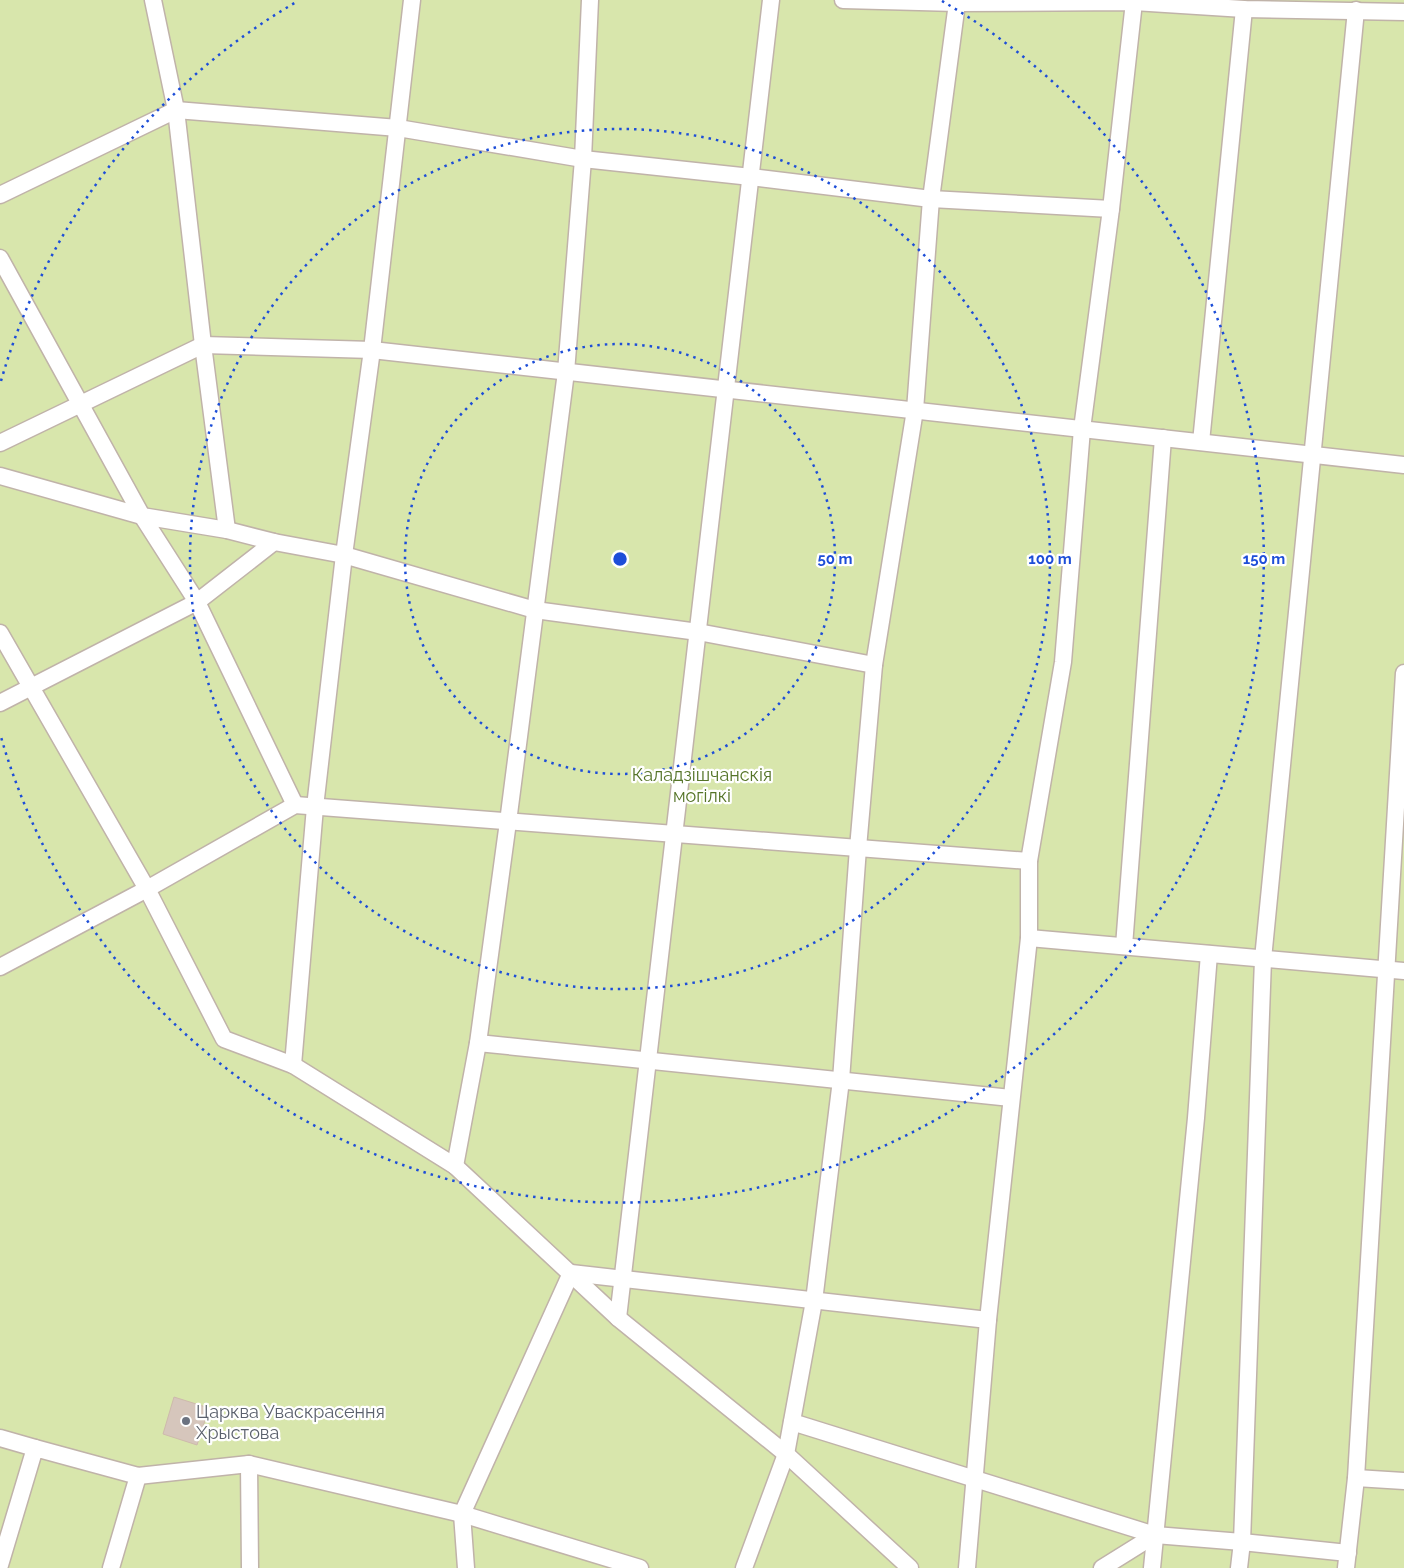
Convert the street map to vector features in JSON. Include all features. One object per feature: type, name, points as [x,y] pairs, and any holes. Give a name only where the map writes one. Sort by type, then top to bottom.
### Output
[{"type":"lane","points":[[153,0],[176,110],[203,345],[227,530]]},
{"type":"lane","points":[[293,1065],[315,807],[344,555],[372,350],[412,0]]},
{"type":"lane","points":[[455,1166],[478,1043],[566,372],[583,159],[590,0]]},
{"type":"lane","points":[[618,1318],[771,0]]},
{"type":"lane","points":[[843,0],[958,3],[1134,2],[1244,9],[1404,12]]},
{"type":"lane","points":[[967,1568],[988,1320],[1029,938],[1029,861],[1063,662],[1082,429],[1112,209],[1134,2]]},
{"type":"lane","points":[[744,1568],[786,1454],[814,1300],[841,1080],[874,665],[915,410],[931,199],[958,3]]},
{"type":"lane","points":[[1201,442],[1244,9]]},
{"type":"lane","points":[[1239,1568],[1242,1542],[1262,959],[1356,10]]},
{"type":"lane","points":[[0,194],[176,110],[398,128],[583,159],[931,199],[1112,209]]},
{"type":"lane","points":[[0,258],[142,516],[197,602],[295,804]]},
{"type":"lane","points":[[0,443],[203,345],[372,350],[1404,465]]},
{"type":"lane","points":[[1124,946],[1163,438]]},
{"type":"lane","points":[[0,476],[142,516],[227,530],[274,542],[344,555],[535,610],[698,632],[874,665]]},
{"type":"lane","points":[[0,703],[197,602],[274,542]]},
{"type":"lane","points":[[0,634],[148,889],[224,1039],[293,1065],[455,1166],[618,1318],[786,1454],[910,1568]]},
{"type":"lane","points":[[792,1422],[1155,1536],[1242,1542],[1347,1561],[1356,1478],[1404,673]]},
{"type":"lane","points":[[0,967],[148,889],[295,804],[1029,861]]},
{"type":"lane","points":[[1029,938],[1404,971]]},
{"type":"lane","points":[[1152,1568],[1196,1118],[1209,954]]},
{"type":"lane","points":[[478,1043],[1011,1098]]},
{"type":"lane","points":[[571,1273],[988,1320]]},
{"type":"lane","points":[[466,1568],[462,1514],[571,1273]]},
{"type":"lane","points":[[0,1438],[138,1476],[249,1464],[462,1514],[640,1568]]},
{"type":"lane","points":[[0,1565],[35,1448]]},
{"type":"lane","points":[[249,1464],[250,1568]]},
{"type":"lane","points":[[111,1568],[138,1476]]},
{"type":"lane","points":[[1356,1478],[1404,1481]]},
{"type":"lane","points":[[1102,1568],[1155,1536]]},
{"type":"green space","name":"Каладзішчанскія могілкі","points":[[0,0],[1404,0],[1404,1568],[0,1568]]},
{"type":"building","name":"Царква Уваскрасення Хрыстова","points":[[174,1397],[209,1408],[197,1445],[163,1434]]},
{"type":"place","name":"Царква Уваскрасення Хрыстова","points":[[186,1421]]}]
